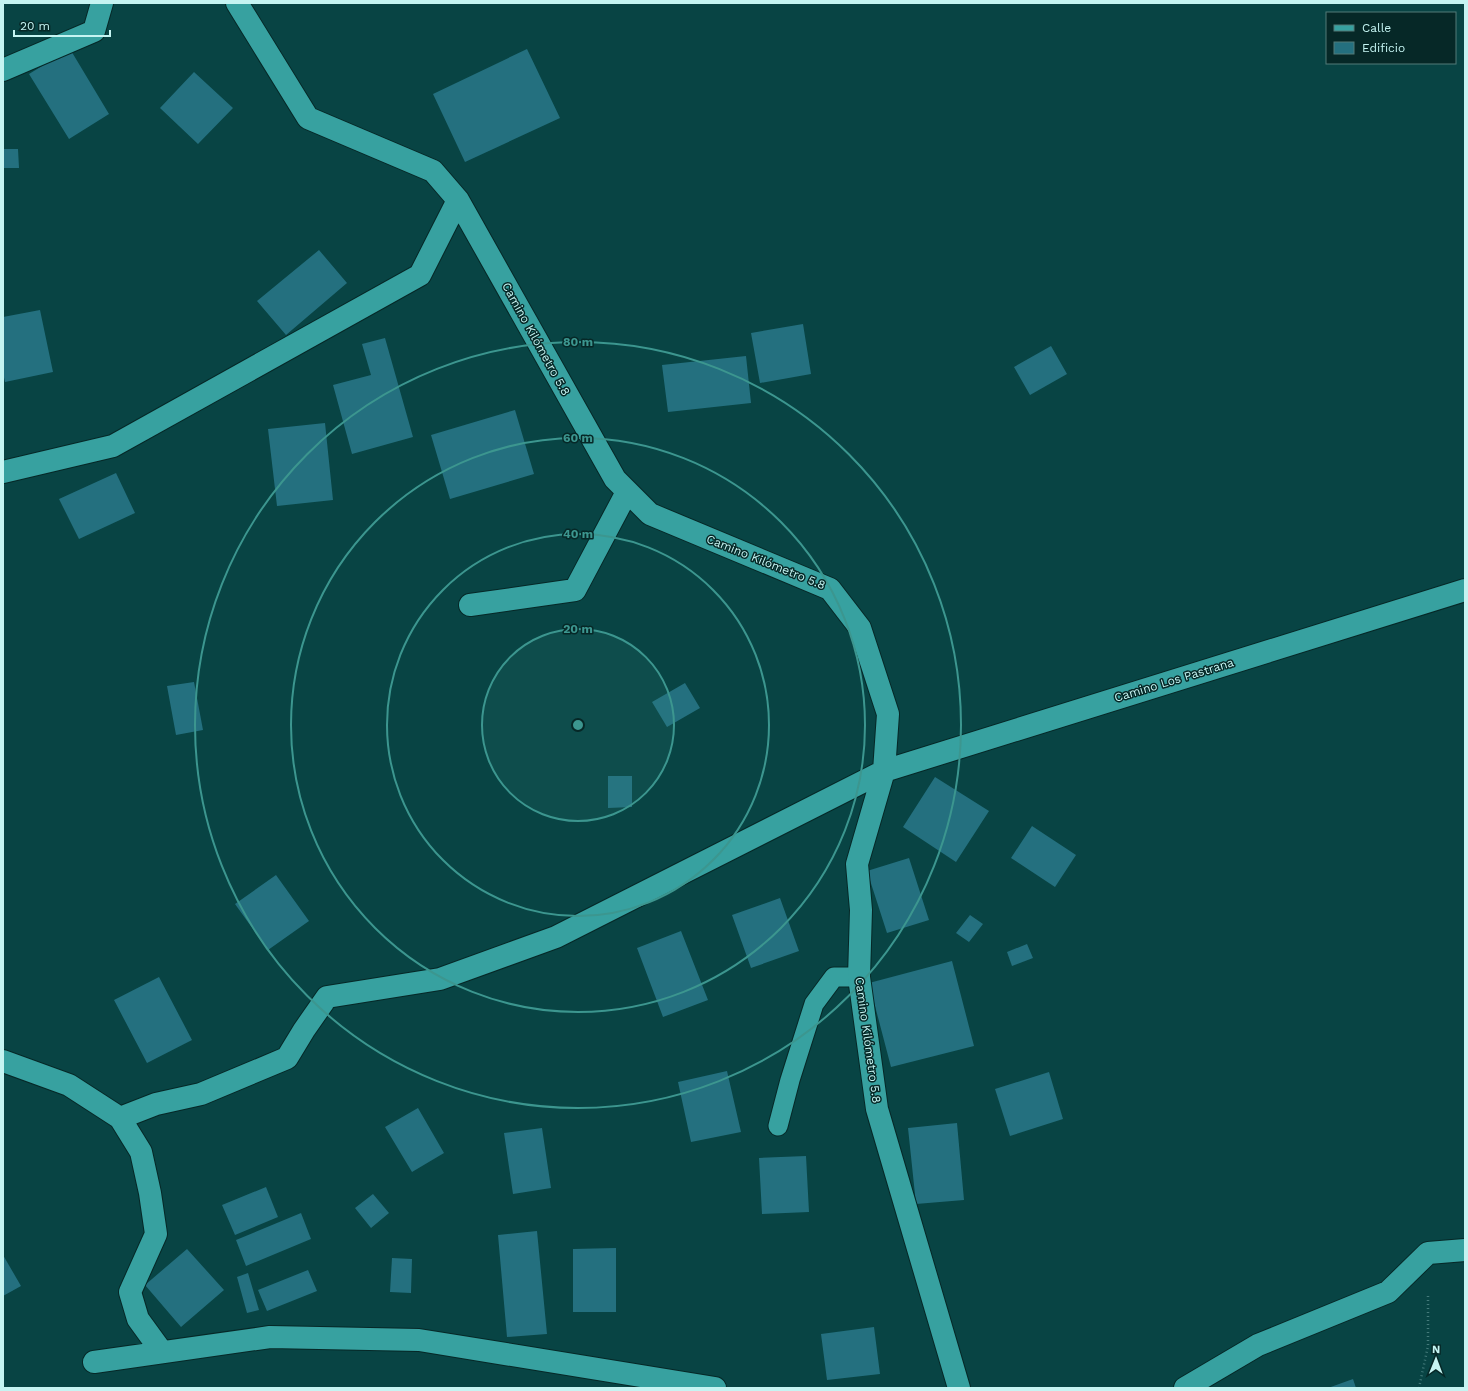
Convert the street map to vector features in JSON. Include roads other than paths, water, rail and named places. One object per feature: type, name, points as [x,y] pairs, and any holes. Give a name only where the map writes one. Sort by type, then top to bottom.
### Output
[{"type":"street","points":[[3,70],[94,31],[102,3]]},
{"type":"street","name":"Camino Kilómetro 5.8","points":[[237,3],[308,118],[433,171],[458,200],[615,479],[627,492],[650,514],[830,589],[860,628],[888,714],[884,771],[858,864],[861,910],[858,977],[878,1108],[959,1388]]},
{"type":"street","points":[[3,472],[113,446],[420,275],[458,200]]},
{"type":"street","points":[[470,605],[575,590],[627,492]]},
{"type":"street","name":"Camino Los Pastrana","points":[[120,1118],[156,1104],[201,1094],[287,1058],[327,997],[440,979],[556,937],[884,771],[1465,590]]},
{"type":"street","points":[[3,1061],[69,1085],[120,1118],[141,1152],[150,1193],[156,1234],[130,1292],[138,1318],[162,1352]]},
{"type":"street","points":[[1185,1388],[1258,1345],[1388,1292],[1428,1253],[1465,1250]]},
{"type":"street","points":[[94,1362],[270,1337],[419,1340],[715,1388]]},
{"type":"lane","points":[[778,1126],[790,1080],[814,1004],[834,977],[858,977]]}]
